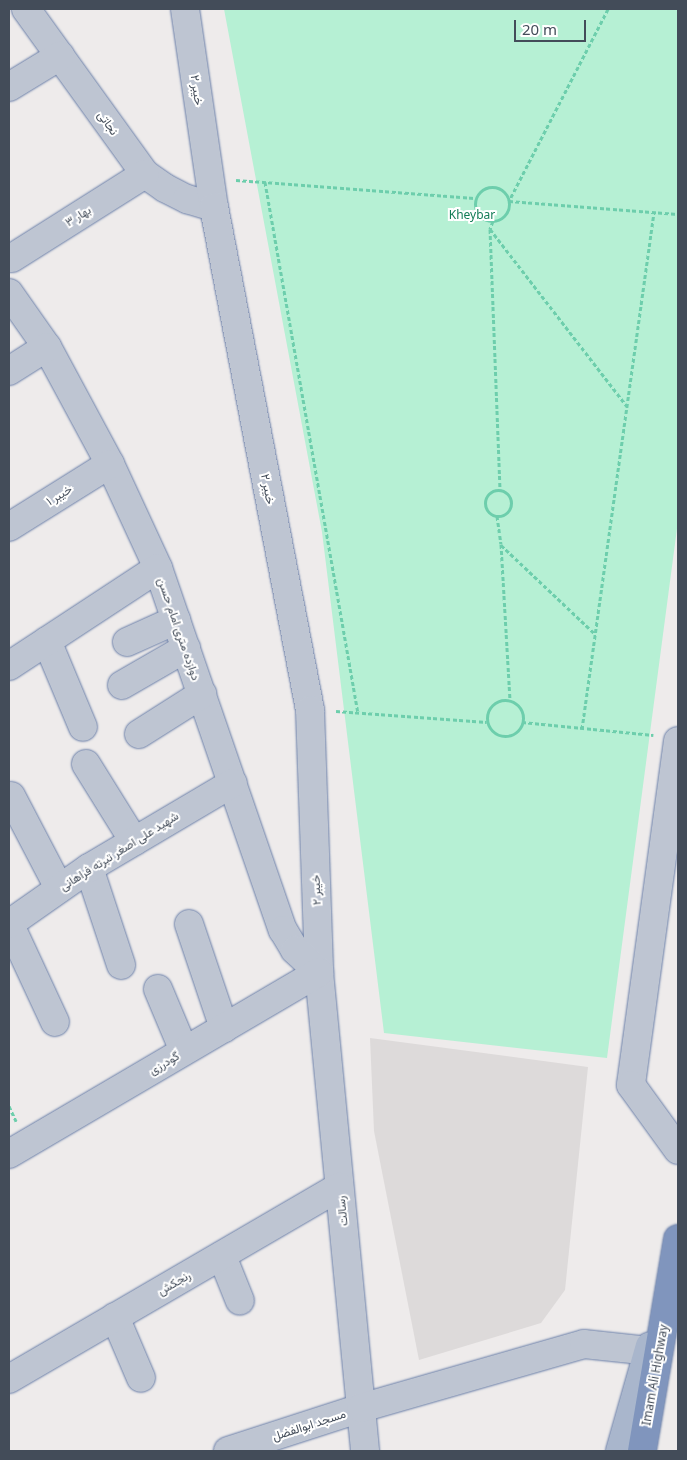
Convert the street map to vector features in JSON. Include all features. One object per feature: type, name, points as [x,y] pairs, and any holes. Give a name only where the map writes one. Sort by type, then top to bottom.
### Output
[{"type":"highway","name":"Imam Ali Highway","points":[[642,1451],[678,1239]]},
{"type":"main road","points":[[620,1451],[674,1268]]},
{"type":"street","name":"خیبر ۲","points":[[185,9],[214,207],[310,710],[319,972]]},
{"type":"street","name":"نجاتی","points":[[35,12],[60,56],[145,174],[165,188],[187,199],[214,207]]},
{"type":"street","points":[[9,87],[60,56]]},
{"type":"street","name":"بهار ۳","points":[[12,258],[145,174]]},
{"type":"street","name":"دوازده متری امام حسن","points":[[10,295],[47,348],[110,464],[158,568],[283,930],[295,950],[319,972]]},
{"type":"street","points":[[9,371],[47,348]]},
{"type":"street","name":"خیبر ۱","points":[[9,527],[110,464]]},
{"type":"street","points":[[9,666],[158,568]]},
{"type":"street","points":[[127,642],[176,620]]},
{"type":"street","points":[[47,641],[84,727]]},
{"type":"street","points":[[122,685],[186,648]]},
{"type":"street","points":[[139,734],[202,694]]},
{"type":"street","points":[[669,738],[631,1085],[678,1150]]},
{"type":"street","points":[[86,764],[134,841]]},
{"type":"street","points":[[10,781],[60,888]]},
{"type":"street","name":"شهید علی اصغر تبرته فراهانی","points":[[9,923],[89,868],[233,783]]},
{"type":"street","points":[[89,868],[121,965]]},
{"type":"street","points":[[9,923],[55,1022]]},
{"type":"street","points":[[189,924],[224,1028]]},
{"type":"street","name":"گودرزی","points":[[9,1154],[319,972]]},
{"type":"street","name":"رسالت","points":[[319,972],[365,1451]]},
{"type":"street","points":[[158,989],[184,1051]]},
{"type":"street","name":"رنجکش","points":[[9,1379],[340,1187]]},
{"type":"street","points":[[222,1256],[240,1301]]},
{"type":"street","points":[[115,1317],[141,1378]]},
{"type":"street","name":"مسجد ابوالفضل","points":[[228,1451],[361,1408],[584,1344],[649,1352]]},
{"type":"path","points":[[509,201],[503,192],[494,188],[483,190],[477,198],[476,209],[488,221],[504,217],[509,201],[608,9]]},
{"type":"path","points":[[210,178],[477,198]]},
{"type":"path","points":[[265,182],[358,713]]},
{"type":"path","points":[[509,201],[678,214]]},
{"type":"path","points":[[582,728],[654,212]]},
{"type":"path","points":[[493,221],[490,229],[500,490]]},
{"type":"path","points":[[490,229],[627,406]]},
{"type":"path","points":[[500,490],[510,496],[512,504],[505,514],[497,516],[489,512],[485,499],[491,492],[500,490]]},
{"type":"path","points":[[497,516],[501,544],[510,700]]},
{"type":"path","points":[[501,544],[595,634]]},
{"type":"path","points":[[510,700],[519,706],[523,717],[522,722],[516,732],[505,735],[494,732],[488,722],[490,707],[499,701],[510,700]]},
{"type":"path","points":[[310,710],[488,722]]},
{"type":"path","points":[[522,722],[669,738]]},
{"type":"shaded area","points":[[370,1038],[588,1067],[565,1290],[541,1323],[419,1360],[374,1131]]},
{"type":"green space","name":"Kheybar","points":[[224,9],[678,9],[678,521],[607,1058],[384,1033],[322,532]]}]
